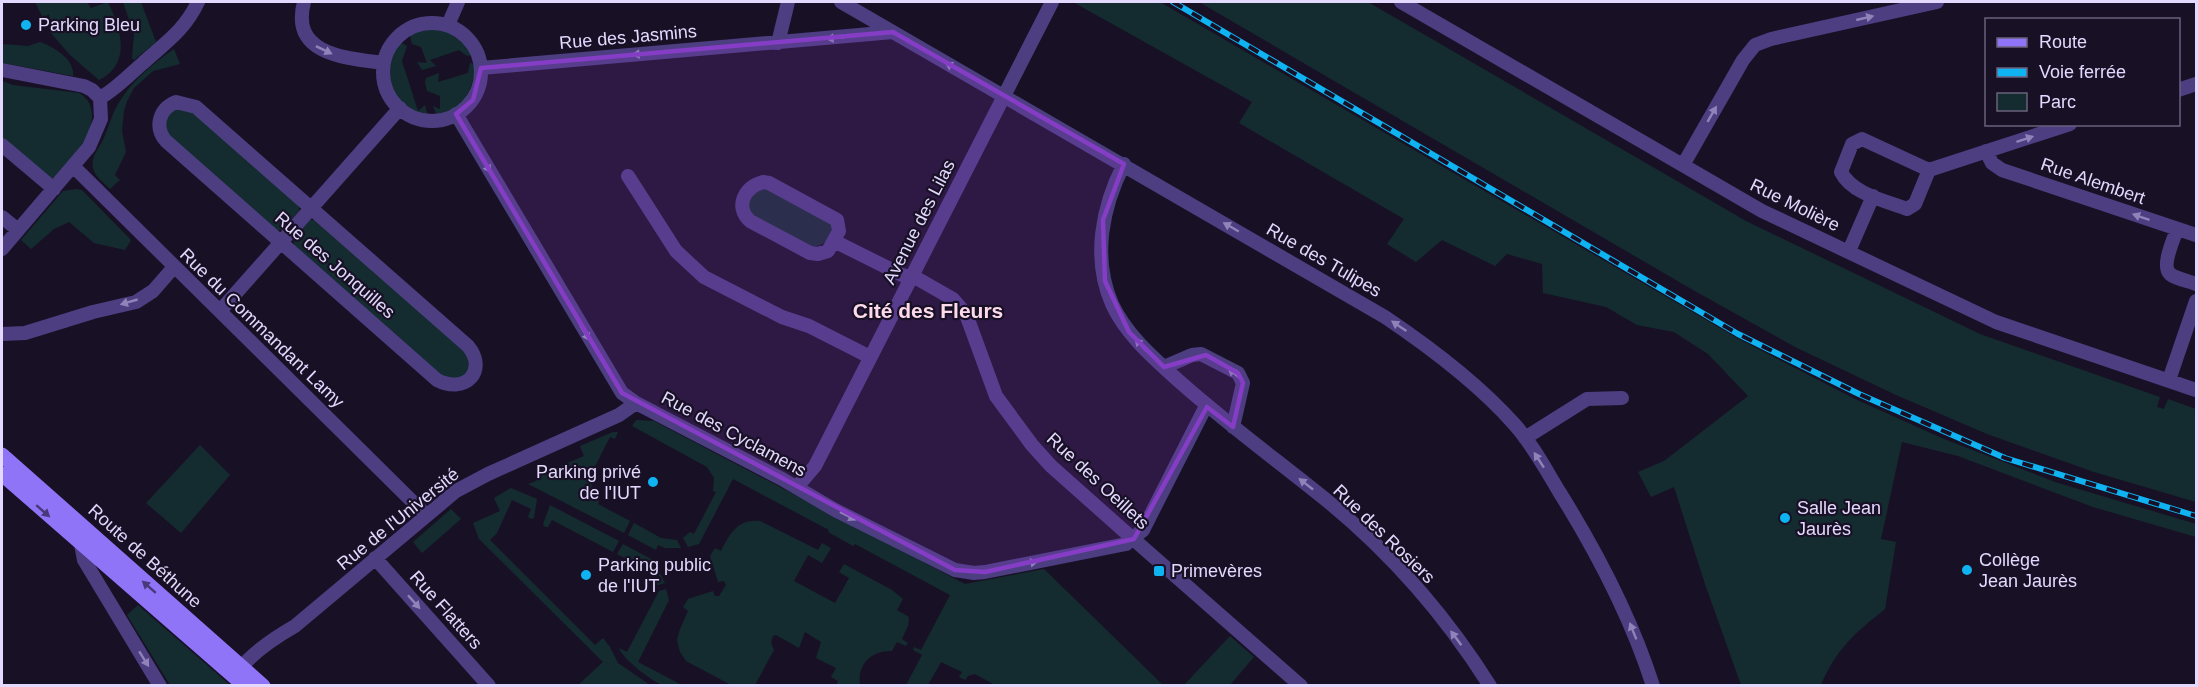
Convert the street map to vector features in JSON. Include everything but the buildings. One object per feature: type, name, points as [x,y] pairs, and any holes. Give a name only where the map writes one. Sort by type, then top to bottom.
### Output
[{"type":"main road","name":"Route de Béthune","points":[[2,455],[6,475],[86,539],[240,676],[263,686]]},
{"type":"street","points":[[100,98],[116,88],[145,60],[173,38],[191,16],[198,2]]},
{"type":"street","points":[[304,2],[302,22],[308,38],[315,46],[340,56],[384,63]]},
{"type":"street","points":[[448,25],[458,2]]},
{"type":"street","points":[[778,43],[788,2]]},
{"type":"street","name":"Rue des Tulipes","points":[[841,2],[1375,311],[1408,332],[1475,386],[1525,438],[1601,561],[1645,660],[1653,686]]},
{"type":"street","name":"Avenue des Lilas","points":[[797,488],[815,466],[1052,2]]},
{"type":"street","name":"Rue Molière","points":[[1401,2],[1762,211],[2012,328],[2196,390]]},
{"type":"street","points":[[1683,165],[1743,60],[1755,45],[1771,39],[1936,2]]},
{"type":"street","points":[[421,24],[448,25],[459,30],[474,46],[481,68],[478,90],[473,100],[446,119],[425,120],[407,114],[393,101],[384,83],[384,63],[391,45],[404,32],[421,24]]},
{"type":"street","name":"Rue des Jasmins","points":[[481,68],[893,32]]},
{"type":"street","points":[[2,70],[92,90],[100,98],[101,113],[96,134],[89,147],[2,249]]},
{"type":"street","points":[[2180,89],[2196,84]]},
{"type":"street","name":"Rue des Jonquilles","points":[[176,102],[196,107],[312,208],[468,346],[475,357],[475,367],[470,380],[455,386],[437,380],[161,136],[159,125],[164,111],[176,102]]},
{"type":"street","points":[[220,311],[400,108]]},
{"type":"street","name":"Rue des Cyclamens","points":[[456,114],[618,389],[636,403],[855,520],[962,572],[985,572],[1126,544],[1134,539]]},
{"type":"street","points":[[1929,170],[1915,204],[1907,209],[1873,196],[1846,181],[1841,172],[1852,144],[1862,139],[1929,170],[2064,126]]},
{"type":"street","points":[[2,145],[54,189]]},
{"type":"street","name":"Rue Alembert","points":[[1986,151],[1992,163],[2002,170],[2196,235]]},
{"type":"street","name":"Rue des Rosiers","points":[[1124,164],[1112,186],[1103,220],[1101,243],[1105,281],[1112,304],[1130,332],[1164,368],[1206,406],[1325,500],[1370,540],[1435,610],[1490,686]]},
{"type":"street","name":"Rue du Commandant Lamy","points":[[74,167],[426,515]]},
{"type":"street","points":[[628,176],[676,251],[704,277],[782,317],[809,326],[870,357]]},
{"type":"street","points":[[764,182],[780,188],[837,220],[839,231],[834,241],[828,251],[823,254],[810,253],[750,221],[742,210],[745,195],[750,188],[764,182]]},
{"type":"street","points":[[1849,252],[1873,196]]},
{"type":"street","points":[[2,217],[18,230]]},
{"type":"street","points":[[2177,229],[2166,262],[2167,270],[2172,276],[2196,284]]},
{"type":"street","name":"Rue des Oeillets","points":[[834,241],[902,275],[918,279],[945,294],[960,306],[966,314],[996,396],[1011,419],[1051,466],[1301,686]]},
{"type":"street","points":[[2,334],[25,333],[93,312],[136,302],[153,291],[174,267]]},
{"type":"street","points":[[2169,380],[2196,301]]},
{"type":"street","points":[[1164,368],[1192,355],[1201,354],[1238,373],[1243,383],[1233,427]]},
{"type":"street","points":[[1525,438],[1587,399],[1622,398]]},
{"type":"street","name":"Rue de l'Université","points":[[240,676],[278,636],[295,626],[426,515],[469,483],[619,415],[636,403]]},
{"type":"street","points":[[1134,539],[1143,530],[1206,406]]},
{"type":"street","points":[[86,539],[84,560],[160,686]]},
{"type":"street","name":"Rue Flatters","points":[[375,558],[489,686]]},
{"type":"street","points":[[106,596],[124,573]]},
{"type":"highlighted area","points":[[893,32],[1124,164],[1103,220],[1105,281],[1129,332],[1164,367],[1206,355],[1238,373],[1243,383],[1233,427],[1207,407],[1134,539],[985,572],[955,570],[622,393],[456,114],[473,100],[481,68]]},
{"type":"green space","points":[[35,2],[87,2],[91,8],[108,2],[117,23],[121,45],[120,55],[109,73],[99,80],[70,55],[50,32],[49,14],[43,18]]},
{"type":"green space","points":[[123,2],[141,2],[156,42],[134,60],[132,58],[134,34]]},
{"type":"green space","points":[[1073,2],[1160,2],[1737,338],[1855,399],[1944,439],[2055,482],[2196,524],[2196,537],[2093,507],[1958,456],[1902,442],[1881,539],[1896,542],[1885,609],[1847,642],[1833,661],[1821,685],[1741,685],[1674,487],[1651,497],[1638,472],[1664,461],[1748,396],[1708,354],[1674,332],[1637,325],[1606,307],[1543,293],[1542,264],[1507,254],[1495,266],[1442,240],[1416,262],[1387,244],[1404,219],[1239,123],[1252,102]]},
{"type":"green space","points":[[1199,2],[1368,2],[1746,221],[1980,334],[2160,397],[2157,407],[2164,409],[2168,399],[2196,409],[2196,502],[2094,472],[1987,434],[1896,395],[1795,347]]},
{"type":"green space","points":[[422,28],[437,28],[453,32],[466,41],[472,55],[467,56],[459,50],[430,60],[436,66],[422,70],[417,62],[427,63],[421,47],[412,44],[410,36],[414,31]]},
{"type":"green space","points":[[40,42],[57,50],[67,59],[71,64],[73,76],[2,63],[2,44],[28,46]]},
{"type":"green space","points":[[400,42],[407,46],[402,61],[418,111],[425,105],[428,116],[402,105],[391,90],[387,72],[388,62]]},
{"type":"green space","points":[[174,49],[180,64],[153,71],[134,88],[127,101],[122,131],[126,152],[115,175],[120,180],[110,189],[100,180],[93,168],[95,154],[123,96],[150,67]]},
{"type":"green space","points":[[470,63],[475,64],[473,81],[465,99],[453,111],[445,114],[436,113],[433,106],[440,109],[440,96],[427,91],[426,78],[439,73],[438,82],[468,73]]},
{"type":"green space","points":[[2,81],[13,85],[79,93],[90,105],[92,121],[87,138],[75,156],[52,180],[2,138]]},
{"type":"green space","points":[[188,108],[299,204],[299,211],[282,230],[275,231],[166,135],[164,128],[171,110]]},
{"type":"green space","points":[[770,188],[831,224],[829,238],[819,246],[809,247],[753,218],[749,211],[749,198],[758,189]]},
{"type":"green space","points":[[82,190],[131,240],[125,250],[94,243],[69,222],[54,229],[31,249],[21,240],[63,191]]},
{"type":"green space","points":[[309,220],[317,220],[466,350],[470,368],[465,375],[444,378],[295,248],[293,238]]},
{"type":"green space","points":[[636,420],[654,421],[965,584],[1044,569],[1163,685],[995,685],[975,674],[968,676],[965,680],[959,677],[962,672],[941,662],[928,685],[906,685],[922,655],[913,650],[914,647],[921,650],[950,595],[855,544],[853,546],[828,532],[829,530],[733,479],[699,544],[688,547],[683,538],[690,532],[694,534],[716,492],[713,491],[714,478],[707,467],[632,426]]},
{"type":"green space","points":[[618,432],[615,439],[610,437],[589,478],[592,480],[591,492],[599,501],[598,504],[630,521],[624,533],[528,484],[536,481],[537,476],[584,456],[580,446]]},
{"type":"green space","points":[[200,445],[230,475],[181,533],[146,503]]},
{"type":"green space","points":[[511,488],[537,499],[534,518],[528,517],[531,509],[512,500],[497,533],[490,540],[595,645],[603,638],[618,663],[650,685],[578,685],[603,662],[479,539],[473,523],[500,511],[494,498]]},
{"type":"green space","points":[[550,505],[619,541],[613,552],[552,520],[548,527],[545,527],[543,524]]},
{"type":"green space","points":[[451,509],[461,519],[422,553],[413,542]]},
{"type":"green space","points":[[760,521],[818,550],[822,543],[831,548],[822,563],[808,555],[794,581],[835,603],[849,578],[839,572],[844,564],[892,590],[903,599],[897,610],[909,617],[902,639],[908,643],[906,646],[897,642],[892,651],[878,653],[867,660],[861,671],[860,685],[836,685],[838,681],[831,677],[836,668],[816,658],[821,642],[805,632],[799,648],[776,635],[773,636],[771,643],[774,650],[755,685],[731,685],[686,661],[680,652],[677,640],[688,611],[683,607],[688,599],[713,591],[715,596],[719,596],[726,585],[724,581],[718,582],[710,556],[715,548],[721,551],[731,533],[740,525]]},
{"type":"green space","points":[[634,523],[661,538],[677,540],[681,548],[665,548],[658,545],[656,550],[628,535]]},
{"type":"green space","points":[[623,544],[653,560],[651,563],[665,583],[655,586],[653,582],[660,577],[653,568],[646,573],[617,554]]},
{"type":"green space","points":[[666,589],[669,600],[638,662],[682,685],[678,686],[665,686],[658,683],[631,663],[619,648],[627,652],[659,591]]},
{"type":"green space","points":[[138,605],[230,685],[170,685],[127,615]]},
{"type":"green space","points":[[1230,636],[1254,657],[1230,685],[1184,685]]},
{"type":"railway","points":[[1173,2],[1738,334],[1859,394],[2005,458],[2196,516]]},
{"type":"place","name":"Parking Bleu","points":[[26,25]]},
{"type":"place","name":"Parking privé de l'IUT","points":[[653,482]]},
{"type":"place","name":"Salle Jean Jaurès","points":[[1785,518]]},
{"type":"place","name":"Collège Jean Jaurès","points":[[1967,570]]},
{"type":"place","name":"Primevères","points":[[1159,571]]},
{"type":"place","name":"Parking public de l'IUT","points":[[586,575]]},
{"type":"district","name":"Cité des Fleurs","points":[[928,310]]}]
